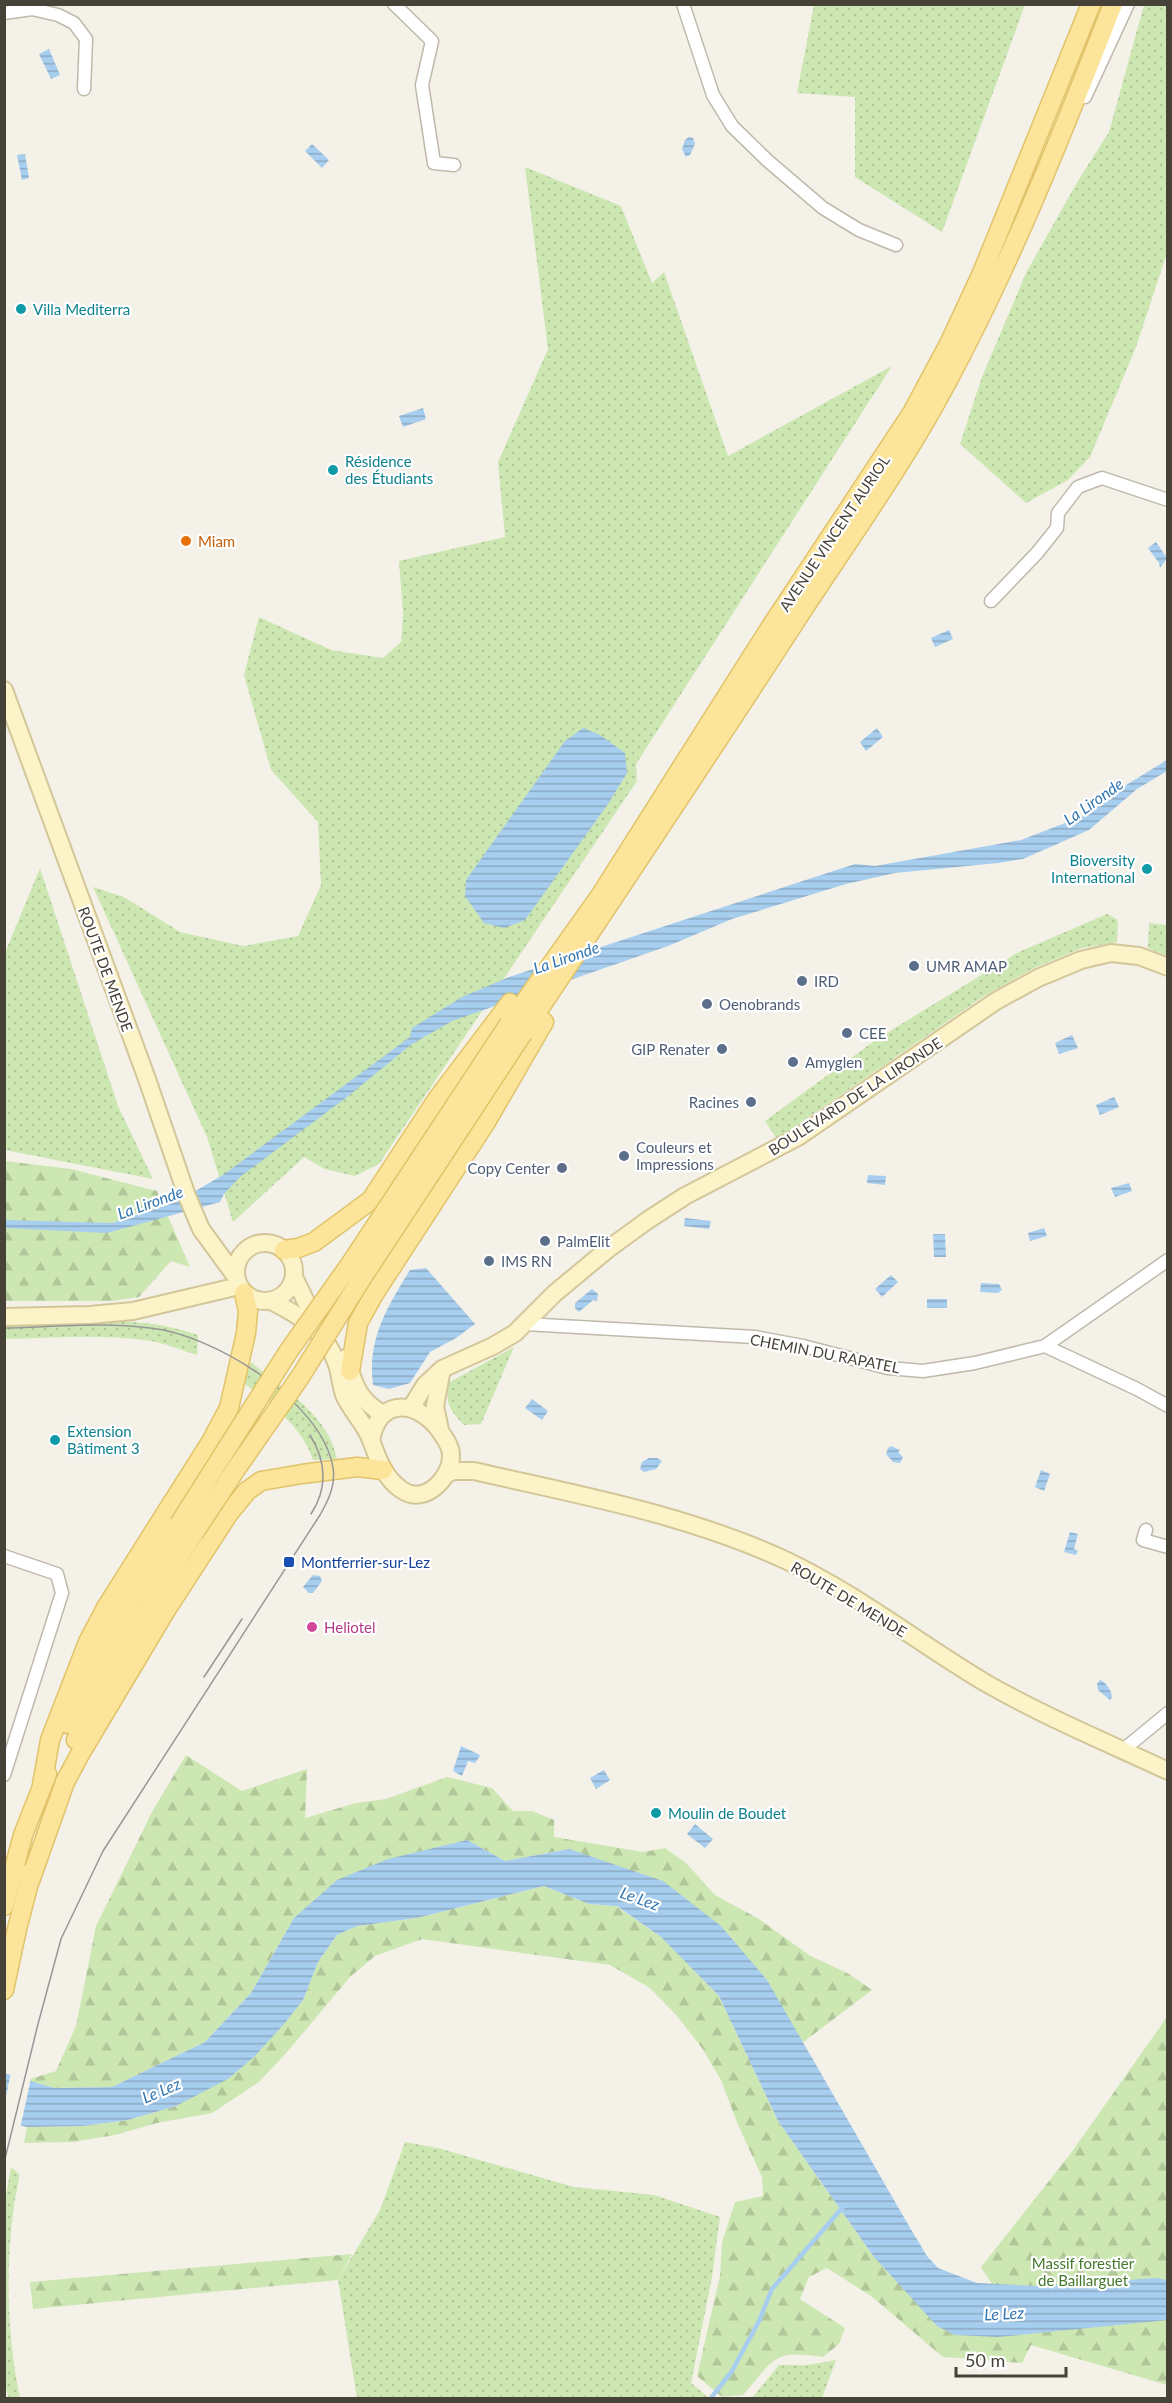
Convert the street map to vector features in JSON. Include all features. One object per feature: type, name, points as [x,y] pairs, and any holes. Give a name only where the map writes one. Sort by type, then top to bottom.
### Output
[{"type":"main road","name":"AVENUE VINCENT AURIOL","points":[[516,1029],[528,997],[546,962],[600,896],[783,608],[894,442],[931,379],[982,273],[1091,4]]},
{"type":"main road","name":"AVENUE VINCENT AURIOL","points":[[516,1029],[562,985],[579,950],[900,461],[946,384],[1005,262],[1113,4]]},
{"type":"main road","points":[[350,1371],[358,1323],[369,1301],[486,1122],[562,985],[599,938],[726,744],[820,584]]},
{"type":"main road","points":[[284,1250],[314,1242],[371,1200],[438,1098],[510,1004],[546,962]]},
{"type":"main road","points":[[4,1906],[23,1835],[42,1785],[86,1681],[127,1604],[186,1528],[236,1469],[300,1377],[516,1029]]},
{"type":"main road","points":[[42,1785],[50,1740],[88,1642],[106,1606],[212,1440],[229,1407],[246,1333],[248,1311],[240,1285]]},
{"type":"main road","points":[[30,1881],[65,1782],[80,1754],[166,1610],[229,1513],[247,1491],[261,1481],[302,1474],[357,1467],[383,1470]]},
{"type":"main road","points":[[4,1990],[30,1881],[69,1755],[102,1686],[186,1528]]},
{"type":"street","points":[[394,4],[432,41],[422,85],[434,163],[454,165]]},
{"type":"street","points":[[683,4],[713,95],[732,126],[823,208],[859,230],[896,245]]},
{"type":"street","name":"AVENUE VINCENT AURIOL","points":[[1038,186],[1099,69],[1128,4]]},
{"type":"street","points":[[4,13],[32,9],[58,15],[74,23],[86,39],[84,89]]},
{"type":"street","points":[[991,601],[1037,553],[1056,528],[1058,513],[1078,487],[1102,478],[1167,500]]},
{"type":"street","name":"ROUTE DE MENDE","points":[[4,690],[195,1215],[212,1245],[240,1285]]},
{"type":"street","name":"BOULEVARD DE LA LIRONDE","points":[[411,1408],[425,1386],[442,1369],[493,1346],[525,1324],[555,1293],[608,1249],[648,1220],[722,1175],[763,1157],[798,1137],[996,1001],[1038,978],[1081,960],[1111,953],[1139,956],[1167,967]]},
{"type":"street","points":[[294,1277],[288,1289],[271,1300],[260,1301],[240,1285],[235,1268],[244,1252],[259,1243],[268,1243],[284,1250],[290,1257],[294,1277],[308,1306],[343,1351],[363,1399],[383,1414]]},
{"type":"street","points":[[212,1245],[234,1252],[244,1252]]},
{"type":"street","name":"CHEMIN DU RAPATEL","points":[[525,1324],[754,1338],[802,1346],[888,1368],[923,1371],[975,1363],[1045,1346],[1167,1260]]},
{"type":"street","points":[[4,1317],[90,1315],[134,1311],[240,1285]]},
{"type":"street","points":[[271,1300],[305,1321],[331,1350],[344,1394],[362,1422],[383,1470],[404,1492],[424,1493],[433,1489],[453,1471],[474,1471]]},
{"type":"street","points":[[1045,1346],[1137,1389],[1167,1406]]},
{"type":"street","points":[[442,1369],[435,1406],[440,1431],[451,1454],[474,1471]]},
{"type":"street","points":[[371,1441],[376,1422],[383,1414],[400,1406],[411,1408],[429,1418],[440,1431]]},
{"type":"street","points":[[447,1474],[451,1454]]},
{"type":"street","name":"ROUTE DE MENDE","points":[[474,1471],[692,1523],[783,1559],[829,1584],[934,1652],[1032,1709],[1167,1771]]},
{"type":"street","points":[[1146,1530],[1143,1539],[1167,1547]]},
{"type":"street","points":[[4,1556],[57,1574],[62,1593],[4,1775]]},
{"type":"street","points":[[1123,1750],[1167,1713]]},
{"type":"green space","points":[[814,5],[1025,5],[942,232],[855,177],[855,97],[797,93]]},
{"type":"green space","points":[[1144,5],[1167,5],[1167,253],[1136,347],[1090,457],[1068,480],[1026,503],[960,444],[982,377],[1026,273],[1079,179],[1109,132]]},
{"type":"green space","points":[[525,167],[621,206],[652,283],[664,272],[728,456],[892,366],[636,764],[637,781],[379,1164],[355,1176],[325,1169],[304,1157],[233,1222],[207,1137],[93,887],[124,897],[180,932],[243,946],[298,936],[321,885],[318,822],[271,770],[244,675],[259,617],[331,650],[383,658],[401,642],[403,613],[399,561],[505,537],[498,462],[548,349]]},
{"type":"green space","points":[[40,868],[118,1106],[153,1179],[5,1150],[5,953]]},
{"type":"green space","points":[[1107,914],[1118,920],[1117,942],[1082,948],[1034,968],[984,996],[777,1139],[765,1121],[877,1039],[1019,952]]},
{"type":"green space","points":[[1149,923],[1167,925],[1167,956],[1148,948]]},
{"type":"green space","points":[[5,1161],[71,1169],[157,1191],[190,1267],[171,1261],[139,1297],[112,1301],[5,1301]]},
{"type":"green space","points":[[101,1320],[139,1322],[198,1335],[197,1355],[157,1342],[127,1338],[5,1339],[4,1322]]},
{"type":"green space","points":[[514,1347],[481,1424],[464,1425],[450,1407],[448,1383]]},
{"type":"green space","points":[[251,1362],[315,1416],[325,1429],[337,1459],[313,1460],[301,1436],[293,1426],[243,1382]]},
{"type":"green space","points":[[186,1755],[242,1791],[307,1769],[305,1818],[356,1803],[386,1799],[447,1777],[492,1788],[513,1811],[532,1811],[554,1820],[554,1837],[643,1852],[665,1848],[686,1863],[715,1895],[759,1919],[809,1955],[849,1974],[872,1990],[802,2043],[569,1849],[505,1861],[467,1840],[294,1918],[251,1993],[205,2042],[112,2087],[54,2088],[27,2080],[56,2071],[76,2026],[96,1926],[153,1810]]},
{"type":"green space","name":"Massif forestier de Baillarguet","points":[[544,1886],[589,1904],[616,1906],[661,1937],[719,1996],[778,2121],[874,2257],[998,2337],[1024,2333],[981,2267],[1071,2153],[1167,2017],[1167,2385],[1031,2345],[1022,2363],[943,2357],[871,2296],[827,2268],[809,2277],[800,2299],[845,2328],[839,2344],[823,2357],[793,2354],[776,2359],[743,2395],[722,2397],[697,2376],[720,2276],[722,2242],[735,2202],[763,2196],[762,2177],[738,2125],[721,2080],[702,2048],[677,2016],[650,1988],[610,1965],[422,1939],[375,1956],[350,1977],[259,2082],[212,2113],[73,2142],[24,2143],[27,2127],[83,2126],[128,2120],[176,2106],[303,2000],[318,1962],[337,1935],[357,1926],[417,1918]]},
{"type":"green space","points":[[405,2142],[438,2148],[574,2187],[654,2195],[720,2217],[712,2277],[691,2383],[709,2398],[357,2398],[338,2280],[380,2210]]},
{"type":"green space","points":[[11,2167],[19,2174],[9,2254],[9,2302],[12,2350],[20,2398],[8,2398],[4,2376],[4,2207]]},
{"type":"green space","points":[[352,2254],[338,2280],[33,2309],[30,2282]]},
{"type":"green space","points":[[836,2360],[822,2398],[752,2398],[779,2365],[807,2365]]},
{"type":"water","points":[[49,49],[60,75],[51,79],[39,54]]},
{"type":"water","points":[[689,137],[693,138],[695,144],[690,155],[686,157],[682,149],[685,140]]},
{"type":"water","points":[[312,144],[329,160],[322,168],[305,151]]},
{"type":"water","points":[[25,154],[29,178],[22,180],[17,155]]},
{"type":"water","points":[[423,408],[426,419],[403,427],[399,416]]},
{"type":"water","points":[[1156,542],[1167,558],[1160,568],[1148,548]]},
{"type":"water","points":[[949,630],[953,639],[935,647],[931,638]]},
{"type":"water","points":[[583,728],[600,735],[625,753],[627,773],[608,804],[525,920],[504,928],[484,923],[465,896],[466,880],[565,741]]},
{"type":"water","points":[[877,728],[883,737],[866,751],[860,742]]},
{"type":"water","name":"La Lironde","points":[[1167,760],[1167,771],[1137,789],[1089,830],[1023,859],[895,873],[846,884],[732,919],[668,946],[452,1021],[412,1044],[347,1097],[240,1177],[224,1194],[220,1202],[107,1233],[5,1228],[4,1220],[112,1223],[178,1201],[223,1175],[410,1037],[412,1028],[462,997],[509,977],[855,864],[875,866],[1021,840],[1086,815],[1123,787]]},
{"type":"water","points":[[1072,1035],[1078,1048],[1059,1054],[1055,1043]]},
{"type":"water","points":[[1114,1097],[1119,1107],[1100,1115],[1096,1105]]},
{"type":"water","points":[[868,1175],[886,1176],[885,1185],[867,1183]]},
{"type":"water","points":[[1129,1183],[1132,1191],[1115,1197],[1111,1188]]},
{"type":"water","points":[[685,1218],[711,1221],[709,1229],[684,1226]]},
{"type":"water","points":[[1044,1228],[1047,1236],[1030,1241],[1028,1233]]},
{"type":"water","points":[[933,1234],[945,1234],[946,1257],[934,1257]]},
{"type":"water","points":[[426,1268],[475,1324],[456,1338],[430,1352],[410,1383],[389,1389],[373,1385],[373,1353],[387,1311],[410,1270]]},
{"type":"water","points":[[891,1275],[898,1282],[882,1297],[875,1289]]},
{"type":"water","points":[[981,1283],[999,1284],[1002,1290],[998,1293],[980,1292]]},
{"type":"water","points":[[592,1289],[598,1294],[597,1301],[593,1300],[579,1312],[575,1308],[575,1303]]},
{"type":"water","points":[[927,1299],[947,1299],[947,1308],[927,1308]]},
{"type":"water","points":[[532,1399],[548,1411],[542,1420],[525,1408]]},
{"type":"water","points":[[891,1446],[900,1450],[898,1452],[903,1457],[900,1463],[893,1462],[886,1454]]},
{"type":"water","points":[[649,1458],[662,1461],[656,1469],[644,1472],[640,1469],[642,1462]]},
{"type":"water","points":[[1041,1470],[1050,1474],[1044,1491],[1035,1487]]},
{"type":"water","points":[[1070,1532],[1078,1534],[1074,1549],[1078,1551],[1076,1555],[1064,1552]]},
{"type":"water","points":[[313,1575],[320,1576],[322,1581],[313,1593],[309,1593],[303,1587]]},
{"type":"water","points":[[1100,1680],[1110,1689],[1112,1697],[1110,1700],[1098,1690],[1097,1684]]},
{"type":"water","points":[[461,1746],[480,1756],[475,1763],[468,1761],[462,1776],[453,1771]]},
{"type":"water","points":[[604,1770],[610,1780],[596,1789],[590,1778]]},
{"type":"water","points":[[695,1824],[713,1839],[705,1848],[687,1834]]},
{"type":"water","name":"Le Lez","points":[[467,1840],[505,1861],[569,1849],[663,1881],[721,1926],[767,1980],[909,2226],[927,2256],[938,2268],[977,2283],[1035,2286],[1156,2278],[1167,2280],[1167,2320],[998,2337],[955,2335],[937,2326],[874,2257],[778,2121],[719,1996],[661,1937],[617,1906],[589,1904],[544,1886],[417,1918],[357,1926],[337,1935],[318,1962],[303,2000],[255,2056],[228,2079],[176,2106],[128,2120],[83,2126],[27,2127],[5,2122],[4,2073],[54,2088],[112,2087],[205,2042],[251,1993],[294,1918],[337,1880],[388,1859]]},
{"type":"pier","points":[[11,2072],[31,2078],[20,2129],[4,2125],[5,2101]]},
{"type":"waterway","points":[[711,2398],[732,2371],[759,2321],[772,2289],[843,2207]]},
{"type":"tram line","points":[[4,1328],[132,1326],[176,1333],[204,1343],[233,1358],[287,1396],[309,1419],[325,1443],[334,1474],[331,1493],[320,1515],[103,1851],[61,1939],[4,2163]]},
{"type":"tram line","points":[[310,1435],[319,1455],[323,1474],[320,1494],[311,1514]]},
{"type":"tram line","points":[[204,1677],[242,1619]]},
{"type":"place","name":"Villa Mediterra","points":[[21,309]]},
{"type":"place","name":"Résidence des Étudiants","points":[[333,470]]},
{"type":"place","name":"Miam","points":[[186,541]]},
{"type":"place","name":"Bioversity International","points":[[1147,869]]},
{"type":"place","name":"UMR AMAP","points":[[914,966]]},
{"type":"place","name":"IRD","points":[[802,981]]},
{"type":"place","name":"Oenobrands","points":[[707,1004]]},
{"type":"place","name":"CEE","points":[[847,1033]]},
{"type":"place","name":"GIP Renater","points":[[722,1049]]},
{"type":"place","name":"Amyglen","points":[[793,1062]]},
{"type":"place","name":"Racines","points":[[751,1102]]},
{"type":"place","name":"Couleurs et Impressions","points":[[624,1156]]},
{"type":"place","name":"Copy Center","points":[[562,1168]]},
{"type":"place","name":"PalmElit","points":[[545,1241]]},
{"type":"place","name":"IMS RN","points":[[489,1261]]},
{"type":"place","name":"Extension Bâtiment 3","points":[[55,1440]]},
{"type":"place","name":"Montferrier-sur-Lez","points":[[289,1562]]},
{"type":"place","name":"Heliotel","points":[[312,1627]]},
{"type":"place","name":"Moulin de Boudet","points":[[656,1813]]}]
